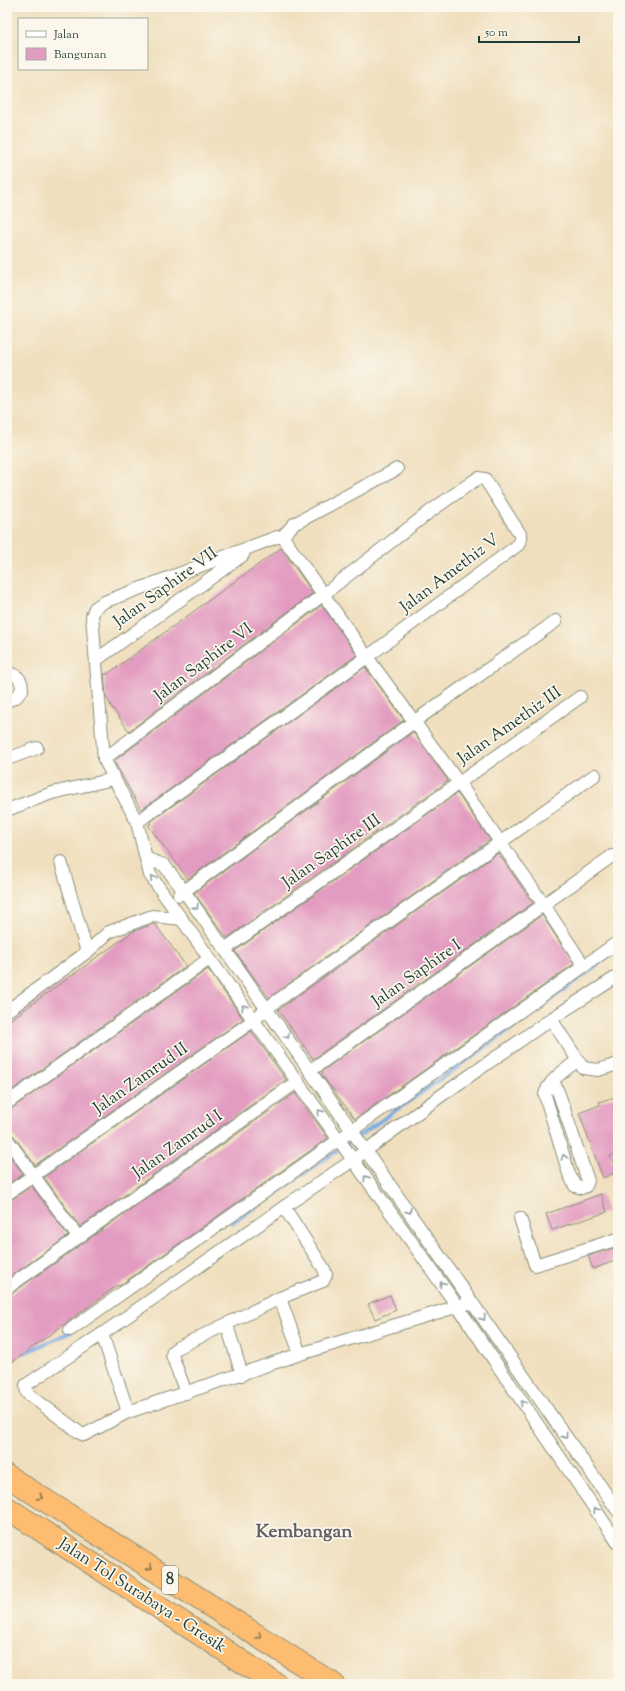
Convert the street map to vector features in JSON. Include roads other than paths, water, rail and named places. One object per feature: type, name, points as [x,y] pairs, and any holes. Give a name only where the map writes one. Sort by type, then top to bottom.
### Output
[{"type":"highway","name":"Jalan Tol Surabaya - Gresik","points":[[7,1476],[333,1684]]},
{"type":"highway","name":"Jalan Tol Surabaya - Gresik","points":[[7,1508],[276,1684]]},
{"type":"street","points":[[397,469],[294,524],[282,537],[277,537],[104,602],[95,608],[92,616],[104,759],[137,822],[150,875],[458,1307],[618,1543]]},
{"type":"street","name":"Jalan Amethiz V","points":[[137,822],[367,657],[518,545],[520,534],[485,479],[478,478],[432,510],[324,594]]},
{"type":"street","points":[[282,537],[459,783],[499,843],[544,905],[584,966]]},
{"type":"street","name":"Jalan Saphire VII","points":[[96,660],[256,545]]},
{"type":"street","name":"Jalan Saphire VI","points":[[104,759],[324,594]]},
{"type":"street","points":[[169,902],[415,721],[556,621]]},
{"type":"street","points":[[7,673],[16,675],[20,678],[22,690],[16,697],[7,701]]},
{"type":"street","name":"Jalan Amethiz III","points":[[459,783],[580,697]]},
{"type":"street","points":[[7,759],[37,748]]},
{"type":"street","name":"Jalan Zamrud II","points":[[7,1194],[254,1020],[267,1008],[595,775]]},
{"type":"street","points":[[7,810],[52,793],[114,779]]},
{"type":"street","name":"Jalan Saphire III","points":[[225,949],[459,783]]},
{"type":"street","name":"Jalan Saphire I","points":[[311,1070],[612,856]]},
{"type":"street","points":[[147,859],[164,865],[184,891],[311,1070],[618,1511]]},
{"type":"street","points":[[61,862],[87,952]]},
{"type":"street","points":[[7,1011],[87,952],[109,932],[152,916],[182,919]]},
{"type":"street","points":[[70,1330],[263,1208],[284,1207],[352,1157],[359,1140],[584,966],[618,942]]},
{"type":"street","points":[[7,1103],[210,959]]},
{"type":"street","points":[[472,1302],[300,1354],[242,1375],[128,1412],[84,1435],[26,1391],[26,1385],[102,1334],[263,1208],[341,1142],[359,1140],[442,1095],[551,1019],[618,976]]},
{"type":"street","points":[[551,1019],[583,1068],[591,1070],[604,1069],[618,1064]]},
{"type":"street","points":[[553,1081],[559,1094],[588,1181],[586,1186],[579,1189],[575,1186],[569,1174],[549,1113],[545,1095],[547,1089],[553,1081],[578,1060]]},
{"type":"street","name":"Jalan Zamrud I","points":[[7,1288],[298,1081]]},
{"type":"street","points":[[7,1139],[78,1237]]},
{"type":"street","points":[[186,1393],[172,1355],[173,1351],[280,1298],[323,1282],[326,1275],[324,1268],[284,1207]]},
{"type":"street","points":[[520,1218],[535,1265],[618,1238]]},
{"type":"street","points":[[280,1298],[300,1354]]},
{"type":"street","points":[[227,1325],[242,1375]]},
{"type":"street","points":[[102,1334],[128,1412]]},
{"type":"waterway","points":[[232,1223],[470,1058],[610,955]]},
{"type":"waterway","points":[[22,1354],[71,1332]]},
{"type":"district","name":"Kembangan","points":[[304,1532]]}]
